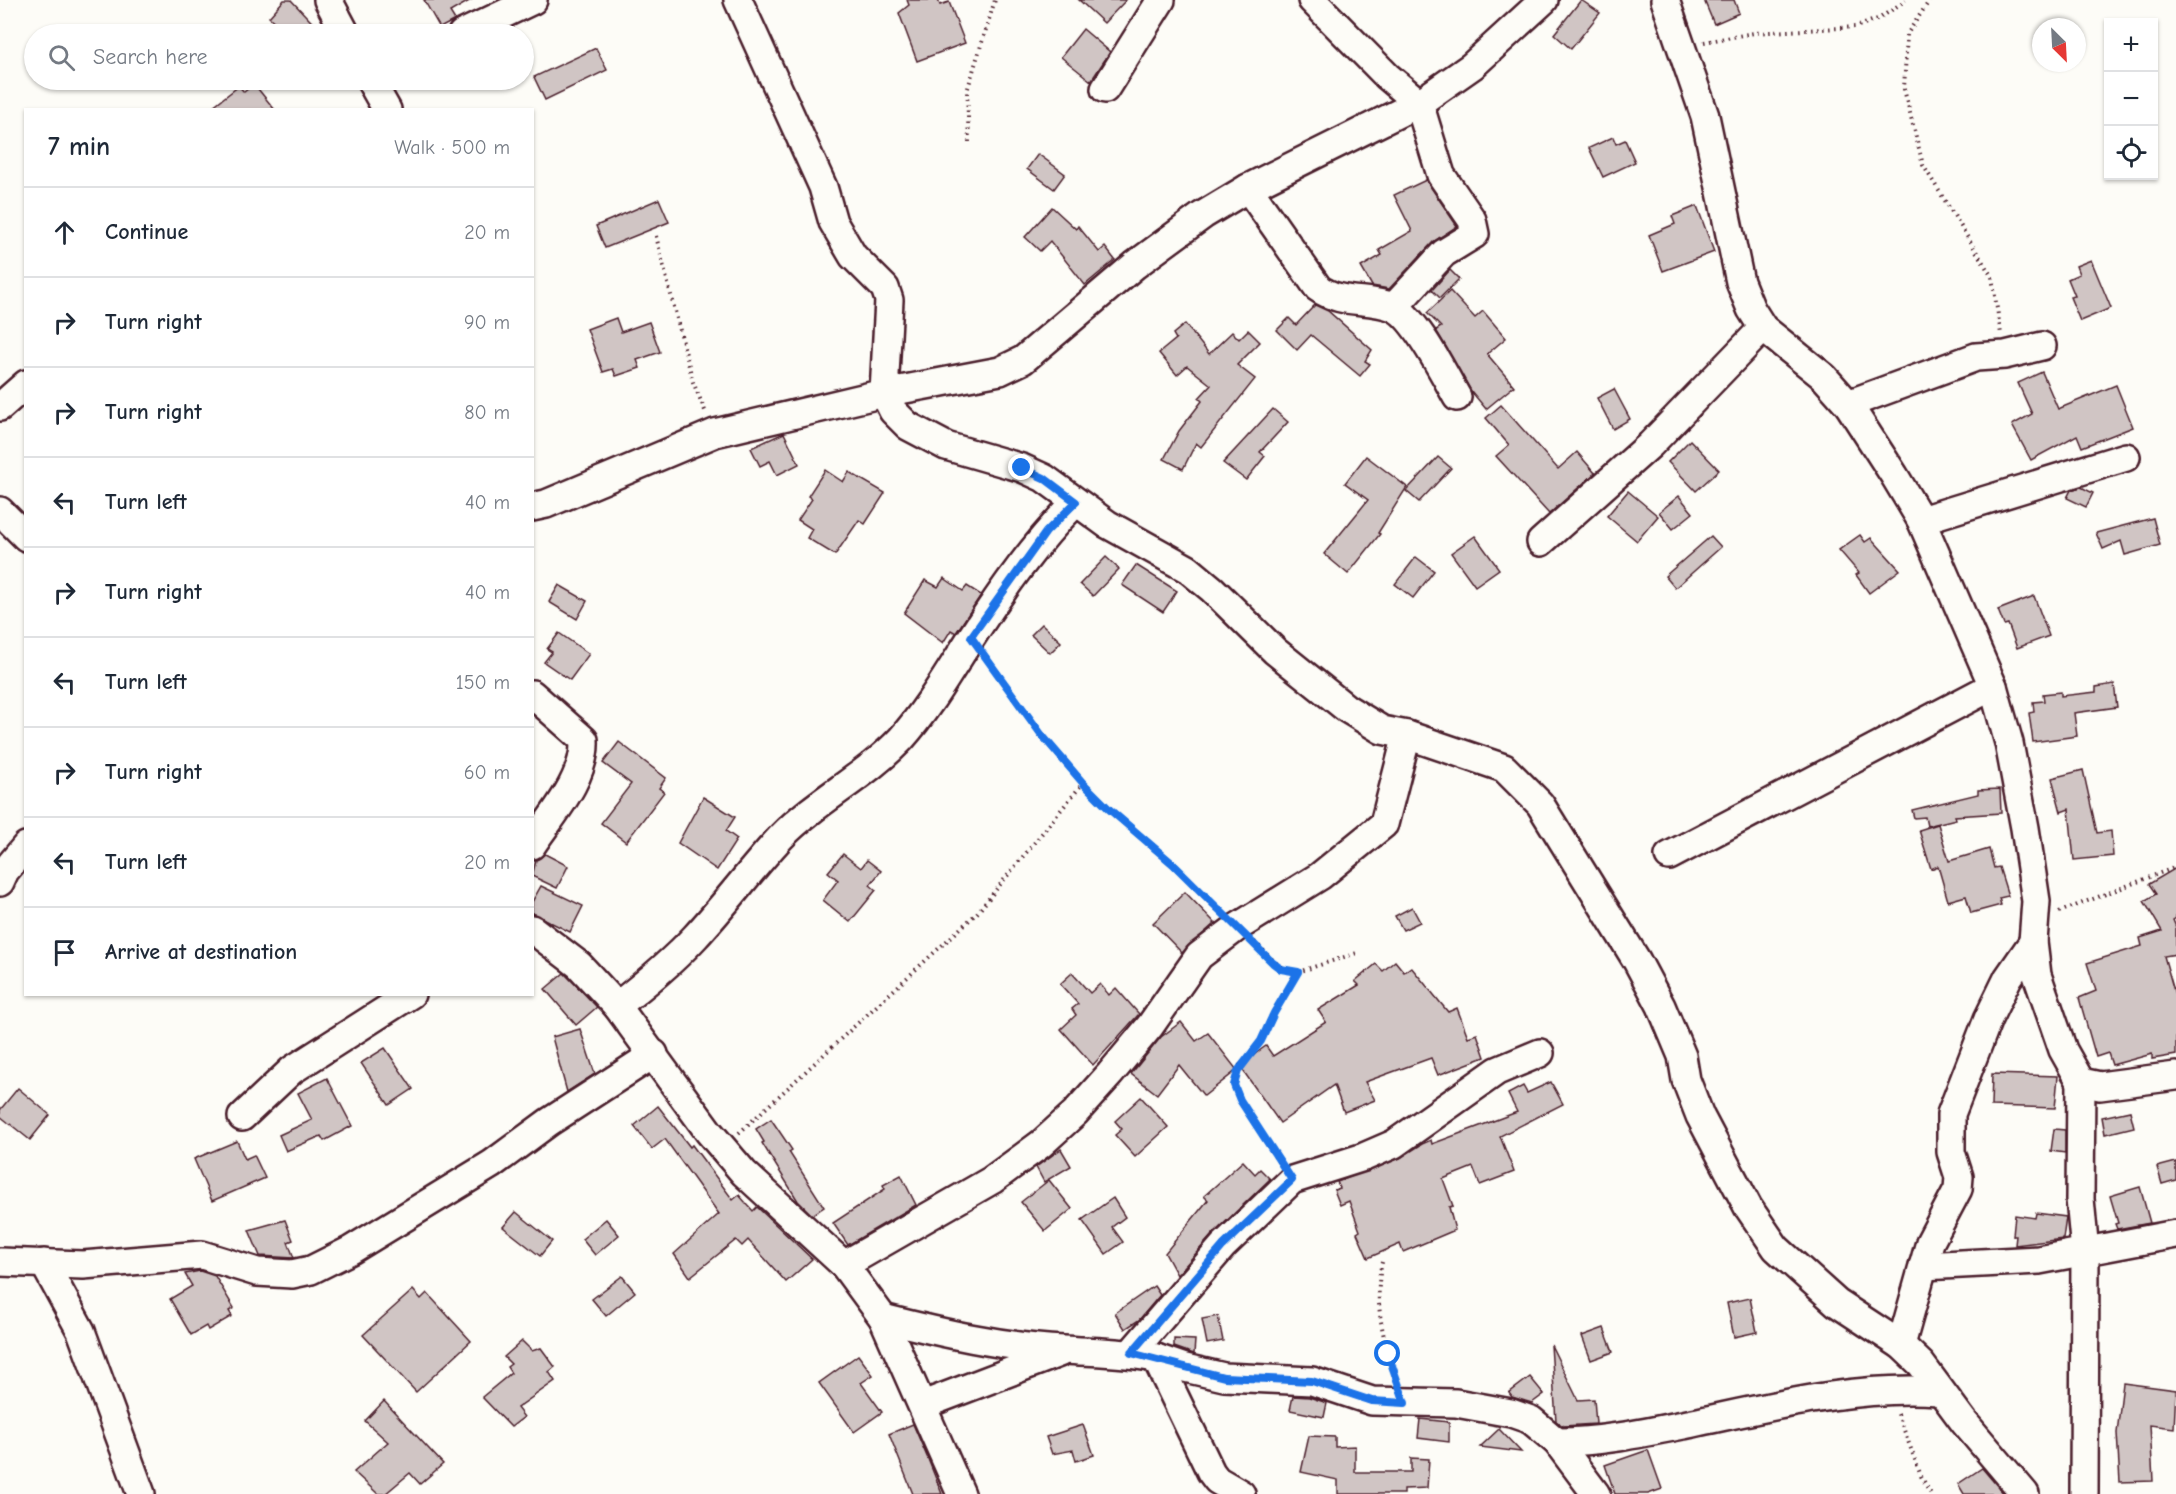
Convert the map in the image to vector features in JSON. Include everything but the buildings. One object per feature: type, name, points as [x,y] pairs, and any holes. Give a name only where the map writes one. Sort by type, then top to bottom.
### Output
[{"type":"street","points":[[328,0],[341,24]]},
{"type":"street","points":[[483,24],[533,0]]},
{"type":"street","points":[[738,0],[823,187],[833,222],[853,256],[885,288],[889,300],[885,393],[893,411],[908,426],[946,446],[1022,468],[1044,478],[1132,539],[1188,569],[1212,589],[1275,651],[1346,708],[1382,730],[1407,735],[1504,768],[1540,804],[1637,961],[1682,1056],[1686,1080],[1700,1116],[1748,1207],[1776,1248],[1828,1295],[1901,1345],[1921,1364],[1939,1391],[2025,1494]]},
{"type":"street","points":[[1105,89],[1161,0]]},
{"type":"street","points":[[1312,0],[1387,76],[1419,103],[1441,175],[1472,220],[1475,234],[1444,253],[1394,307]]},
{"type":"street","points":[[534,507],[546,504],[715,433],[885,393],[1000,371],[1023,360],[1136,265],[1203,215],[1248,188],[1419,103],[1472,66],[1544,0]]},
{"type":"street","points":[[1665,0],[1705,116],[1740,282],[1751,309],[1763,328],[1824,377],[1848,404],[1921,520],[1994,686],[2009,743],[2036,901],[2034,935],[2037,975],[2049,1014],[2071,1067],[2081,1082],[2080,1199],[2085,1252],[2084,1494]]},
{"type":"street","points":[[1248,188],[1318,288],[1330,297],[1394,307],[1424,338],[1457,397]]},
{"type":"street","points":[[1541,542],[1650,445],[1763,328]]},
{"type":"street","points":[[1848,404],[1976,357],[2005,355],[2042,346]]},
{"type":"street","points":[[0,407],[24,386]]},
{"type":"street","points":[[1921,520],[2126,457]]},
{"type":"street","points":[[617,1006],[662,971],[696,936],[781,837],[807,812],[869,768],[901,738],[939,688],[971,637],[1046,532],[1076,502]]},
{"type":"street","points":[[0,511],[24,535]]},
{"type":"street","points":[[1669,856],[1994,686]]},
{"type":"street","points":[[534,696],[584,740],[585,754],[577,775],[534,842]]},
{"type":"street","points":[[844,1265],[992,1180],[1041,1143],[1075,1113],[1110,1074],[1150,1026],[1199,956],[1236,928],[1320,876],[1384,824],[1407,735]]},
{"type":"street","points":[[0,882],[5,871],[24,848]]},
{"type":"street","points":[[534,931],[579,965],[617,1006],[723,1148],[764,1193],[800,1222],[844,1265],[883,1318],[961,1494]]},
{"type":"street","points":[[1901,1345],[1923,1266],[1938,1223],[1958,1189],[1959,1178],[1951,1152],[1951,1114],[2003,988],[2034,935]]},
{"type":"street","points":[[242,1117],[292,1070],[408,996]]},
{"type":"street","points":[[1143,1355],[1223,1246],[1292,1180],[1364,1157],[1394,1144],[1497,1071],[1540,1053]]},
{"type":"street","points":[[0,1263],[83,1265],[202,1255],[257,1272],[276,1274],[301,1273],[322,1267],[492,1164],[549,1122],[654,1054]]},
{"type":"street","points":[[2081,1082],[2100,1086],[2176,1076]]},
{"type":"street","points":[[1923,1266],[1988,1264],[2085,1252],[2176,1234]]},
{"type":"street","points":[[44,1263],[81,1331],[141,1494]]},
{"type":"street","points":[[883,1318],[990,1342],[1064,1351],[1143,1355],[1224,1377],[1312,1381],[1372,1401],[1456,1403],[1512,1413],[1531,1420],[1557,1442],[1596,1494]]},
{"type":"street","points":[[923,1405],[1064,1351]]},
{"type":"street","points":[[1143,1355],[1211,1472],[1217,1480],[1241,1494]]},
{"type":"street","points":[[1557,1442],[1585,1442],[1645,1433],[1819,1398],[1903,1389],[1939,1391]]},
{"type":"path","points":[[969,142],[967,91],[995,0]]},
{"type":"path","points":[[1680,46],[1754,33],[1856,27],[1880,18],[1906,0]]},
{"type":"path","points":[[1930,0],[1907,34],[1904,88],[1923,165],[1992,277],[2005,355]]},
{"type":"path","points":[[656,236],[693,382],[715,433]]},
{"type":"path","points":[[971,637],[1041,734],[1083,783],[1109,809],[1173,864],[1236,928],[1281,969],[1298,972],[1360,952]]},
{"type":"path","points":[[723,1148],[977,913],[1083,783]]},
{"type":"path","points":[[2034,935],[2052,915],[2176,867]]},
{"type":"path","points":[[1292,1180],[1240,1100],[1234,1085],[1238,1071],[1261,1041],[1298,972]]},
{"type":"path","points":[[1382,1262],[1379,1276],[1378,1310],[1388,1354],[1405,1403]]},
{"type":"path","points":[[1879,1391],[1895,1406],[1921,1476],[1931,1494]]},
{"type":"route","points":[[1022,468],[1044,478],[1076,502],[1046,532],[971,637],[1041,734],[1083,783],[1109,809],[1173,864],[1273,963],[1281,969],[1298,972],[1274,1013],[1266,1033],[1238,1071],[1234,1085],[1235,1092],[1270,1150],[1292,1180],[1249,1218],[1131,1353],[1224,1377],[1312,1381],[1372,1401],[1405,1403],[1395,1380],[1388,1354]]}]
